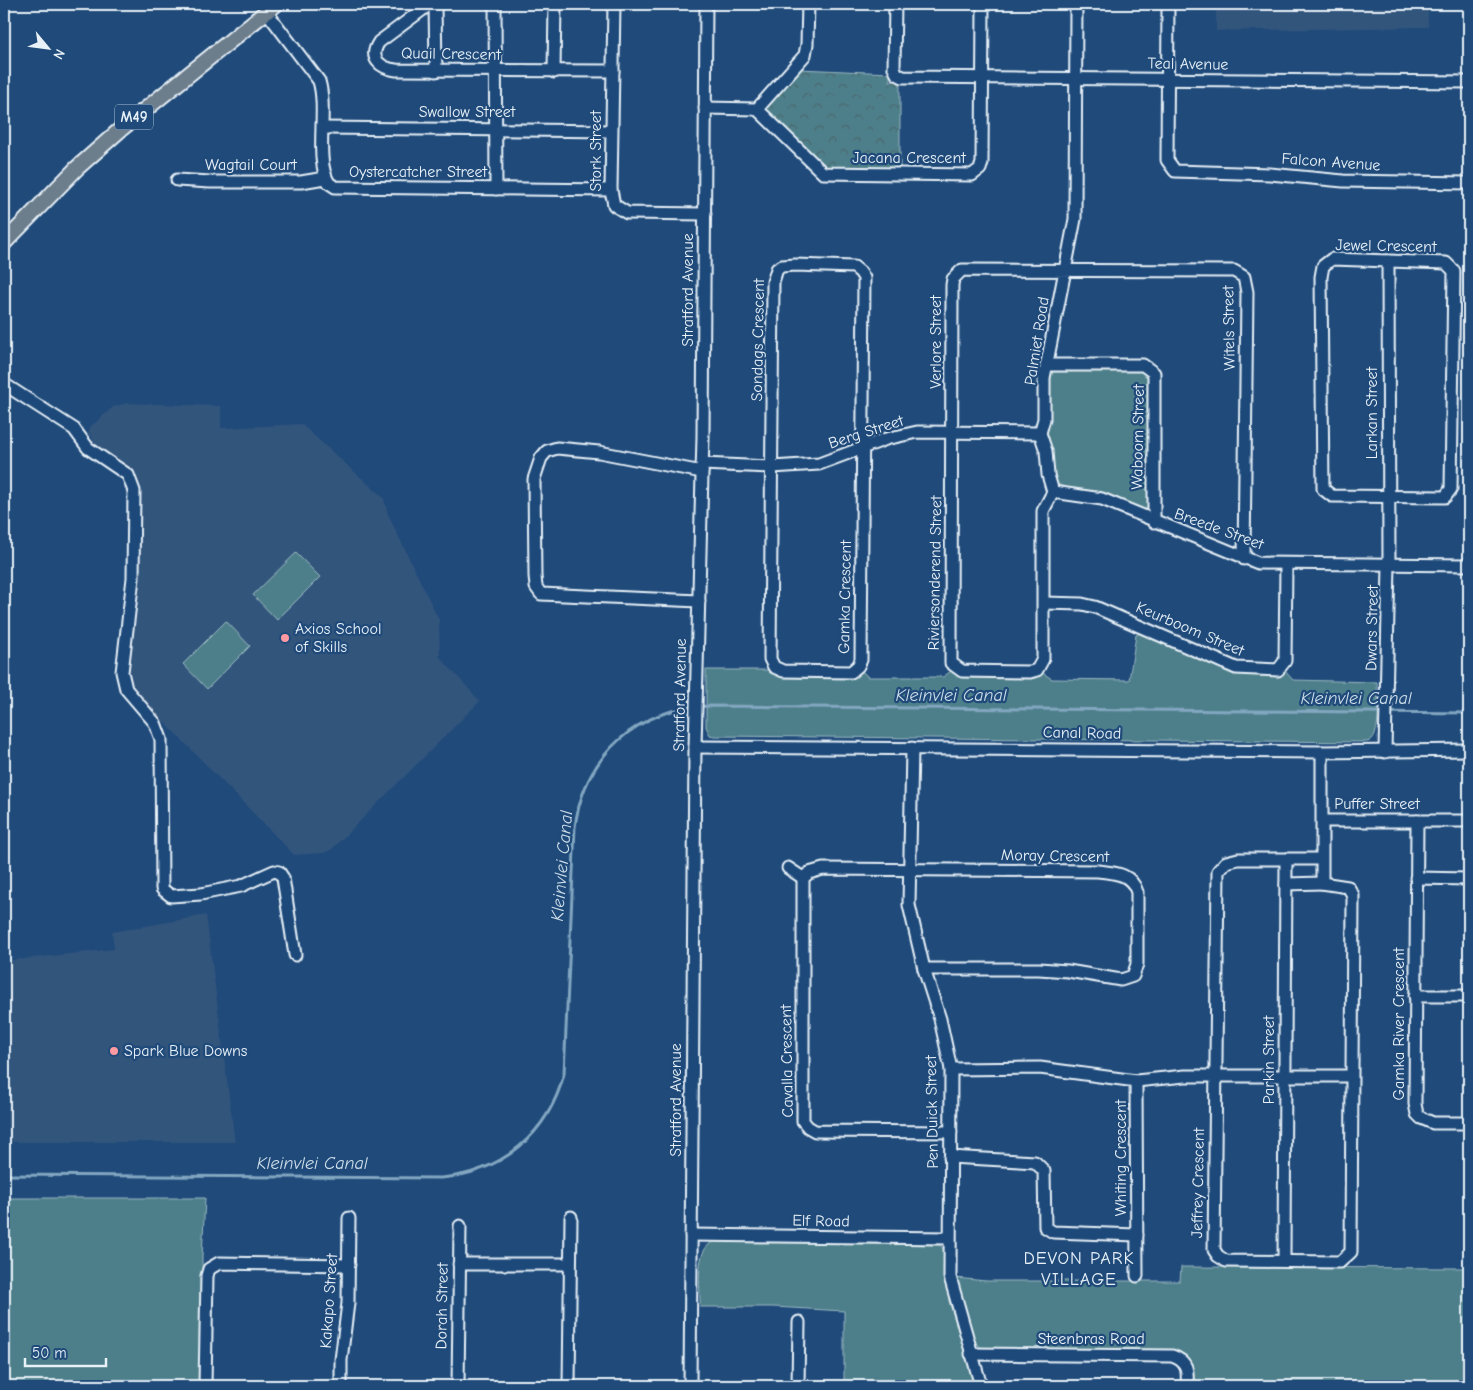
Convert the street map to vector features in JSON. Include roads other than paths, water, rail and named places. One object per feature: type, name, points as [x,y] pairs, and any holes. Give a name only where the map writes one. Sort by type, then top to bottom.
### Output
[{"type":"main road","name":"M49","points":[[4,243],[77,168],[121,128],[271,8]]},
{"type":"street","name":"Quail Crescent","points":[[430,4],[379,42],[375,49],[374,57],[378,64],[386,69],[436,71],[613,71]]},
{"type":"street","points":[[435,4],[436,71]]},
{"type":"street","points":[[495,4],[496,189]]},
{"type":"street","points":[[554,72],[555,4]]},
{"type":"street","name":"Stork Street","points":[[614,4],[611,131],[611,190],[614,205],[627,213],[705,214]]},
{"type":"street","name":"Stratford Avenue","points":[[690,1386],[695,747],[702,468],[706,4]]},
{"type":"street","points":[[706,108],[757,109],[804,55],[807,44],[808,4]]},
{"type":"street","name":"Teal Avenue","points":[[895,4],[894,68],[897,74],[907,77],[1469,82]]},
{"type":"street","name":"Jacana Crescent","points":[[757,109],[822,173],[967,175],[976,173],[982,163],[983,4]]},
{"type":"street","name":"Palmiet Road","points":[[1053,492],[1048,475],[1046,451],[1040,433],[1044,419],[1046,365],[1075,219],[1076,4]]},
{"type":"street","points":[[1167,80],[1168,4]]},
{"type":"street","name":"Oystercatcher Street","points":[[271,8],[319,81],[323,93],[325,178],[329,183],[342,188],[611,190]]},
{"type":"street","name":"Falcon Avenue","points":[[1167,80],[1167,160],[1175,171],[1190,173],[1270,174],[1343,181],[1469,183]]},
{"type":"street","name":"Swallow Street","points":[[323,128],[496,128],[611,131]]},
{"type":"street","name":"Wagtail Court","points":[[177,180],[302,182],[325,178]]},
{"type":"street","name":"Jewel Crescent","points":[[1332,259],[1446,263],[1454,271],[1451,489],[1444,497],[1389,497],[1332,496],[1323,490],[1321,277],[1325,263],[1332,259]]},
{"type":"street","name":"Larkan Street","points":[[1388,261],[1389,564]]},
{"type":"street","name":"Sondags Crescent","points":[[772,467],[773,282],[776,269],[782,266],[844,265],[854,267],[864,278],[862,450]]},
{"type":"street","name":"Verlore Street","points":[[953,431],[953,278],[962,270],[1066,270]]},
{"type":"street","name":"Witels Street","points":[[1066,270],[1234,271],[1244,277],[1247,292],[1244,559]]},
{"type":"street","name":"Waboom Street","points":[[1046,365],[1143,365],[1154,373],[1154,522]]},
{"type":"street","points":[[4,384],[74,429],[88,448],[119,468],[132,482],[134,491],[133,578],[122,672],[126,689],[160,733],[163,752],[160,812],[162,889],[171,896],[184,896],[241,886],[274,871],[279,872],[283,878],[295,955]]},
{"type":"street","name":"Berg Street","points":[[699,600],[541,594],[536,587],[535,576],[534,494],[538,466],[544,454],[552,449],[599,452],[702,468],[772,467],[819,464],[902,435],[953,431],[1040,433]]},
{"type":"street","name":"Riviersonderend Street","points":[[953,431],[951,664],[962,672],[1030,672],[1037,670],[1043,660],[1044,603]]},
{"type":"street","name":"Gamka Crescent","points":[[772,467],[771,663],[783,671],[851,672],[858,666],[861,660],[862,450]]},
{"type":"street","points":[[1044,603],[1043,511],[1053,492]]},
{"type":"street","name":"Breede Street","points":[[1053,492],[1102,500],[1244,559],[1258,563],[1469,565]]},
{"type":"street","name":"Keurboom Street","points":[[1044,603],[1082,604],[1096,607],[1236,668],[1278,670],[1285,661],[1286,564]]},
{"type":"street","name":"Dwars Street","points":[[1386,748],[1389,564]]},
{"type":"street","name":"Canal Road","points":[[695,747],[1322,752],[1386,748],[1469,750]]},
{"type":"street","name":"Pen Duick Street","points":[[912,748],[908,871],[909,905],[924,969],[940,1019],[951,1069],[949,1238],[952,1290],[981,1386]]},
{"type":"street","name":"Puffer Street","points":[[1322,752],[1323,821],[1469,821]]},
{"type":"street","points":[[1322,883],[1323,821]]},
{"type":"street","name":"Gamka River Crescent","points":[[1417,821],[1415,996],[1417,1114],[1421,1118],[1433,1123],[1469,1123]]},
{"type":"street","name":"Jeffrey Crescent","points":[[1286,884],[1322,883],[1348,887],[1353,895],[1350,1252],[1340,1262],[1226,1261],[1218,1256],[1214,1250],[1218,871],[1226,862],[1232,860],[1322,860]]},
{"type":"street","name":"Parkin Street","points":[[1284,1261],[1286,860]]},
{"type":"street","points":[[788,868],[803,878],[809,873],[823,869],[908,871]]},
{"type":"street","name":"Moray Crescent","points":[[908,871],[1119,873],[1132,881],[1138,892],[1137,964],[1133,976],[1128,979],[1120,980],[1068,971],[1039,969],[924,969]]},
{"type":"street","name":"Cavalla Crescent","points":[[803,878],[803,1121],[808,1127],[815,1130],[951,1132]]},
{"type":"street","points":[[1416,878],[1469,879]]},
{"type":"street","points":[[1415,996],[1469,996]]},
{"type":"street","name":"Whiting Crescent","points":[[951,1069],[1040,1068],[1136,1081],[1185,1076],[1351,1076]]},
{"type":"street","name":"Whiting Crescent","points":[[1136,1081],[1138,1276]]},
{"type":"street","name":"Whiting Crescent","points":[[950,1157],[1035,1162],[1044,1171],[1045,1227],[1053,1232],[1137,1235]]},
{"type":"street","points":[[569,1386],[571,1217]]},
{"type":"street","name":"Kakapo Street","points":[[341,1386],[341,1360],[348,1303],[349,1218]]},
{"type":"street","name":"Dorah Street","points":[[458,1386],[460,1226]]},
{"type":"street","name":"Elf Road","points":[[692,1235],[949,1238]]},
{"type":"street","points":[[205,1386],[206,1276],[209,1269],[219,1263],[349,1265]]},
{"type":"street","points":[[459,1264],[570,1264]]},
{"type":"street","points":[[798,1386],[799,1322]]},
{"type":"street","name":"Steenbras Road","points":[[971,1354],[1172,1356],[1180,1358],[1186,1365],[1188,1386]]},
{"type":"waterway","name":"Kleinvlei Canal","points":[[4,1175],[441,1178],[484,1168],[503,1158],[520,1146],[547,1115],[557,1095],[564,1074],[575,827],[580,801],[590,778],[603,758],[619,740],[638,726],[659,715],[683,709],[709,706],[1469,713]]},
{"type":"place","name":"Axios School of Skills","points":[[285,638]]},
{"type":"place","name":"Spark Blue Downs","points":[[114,1051]]},
{"type":"district","name":"DEVON PARK VILLAGE","points":[[1079,1268]]}]
